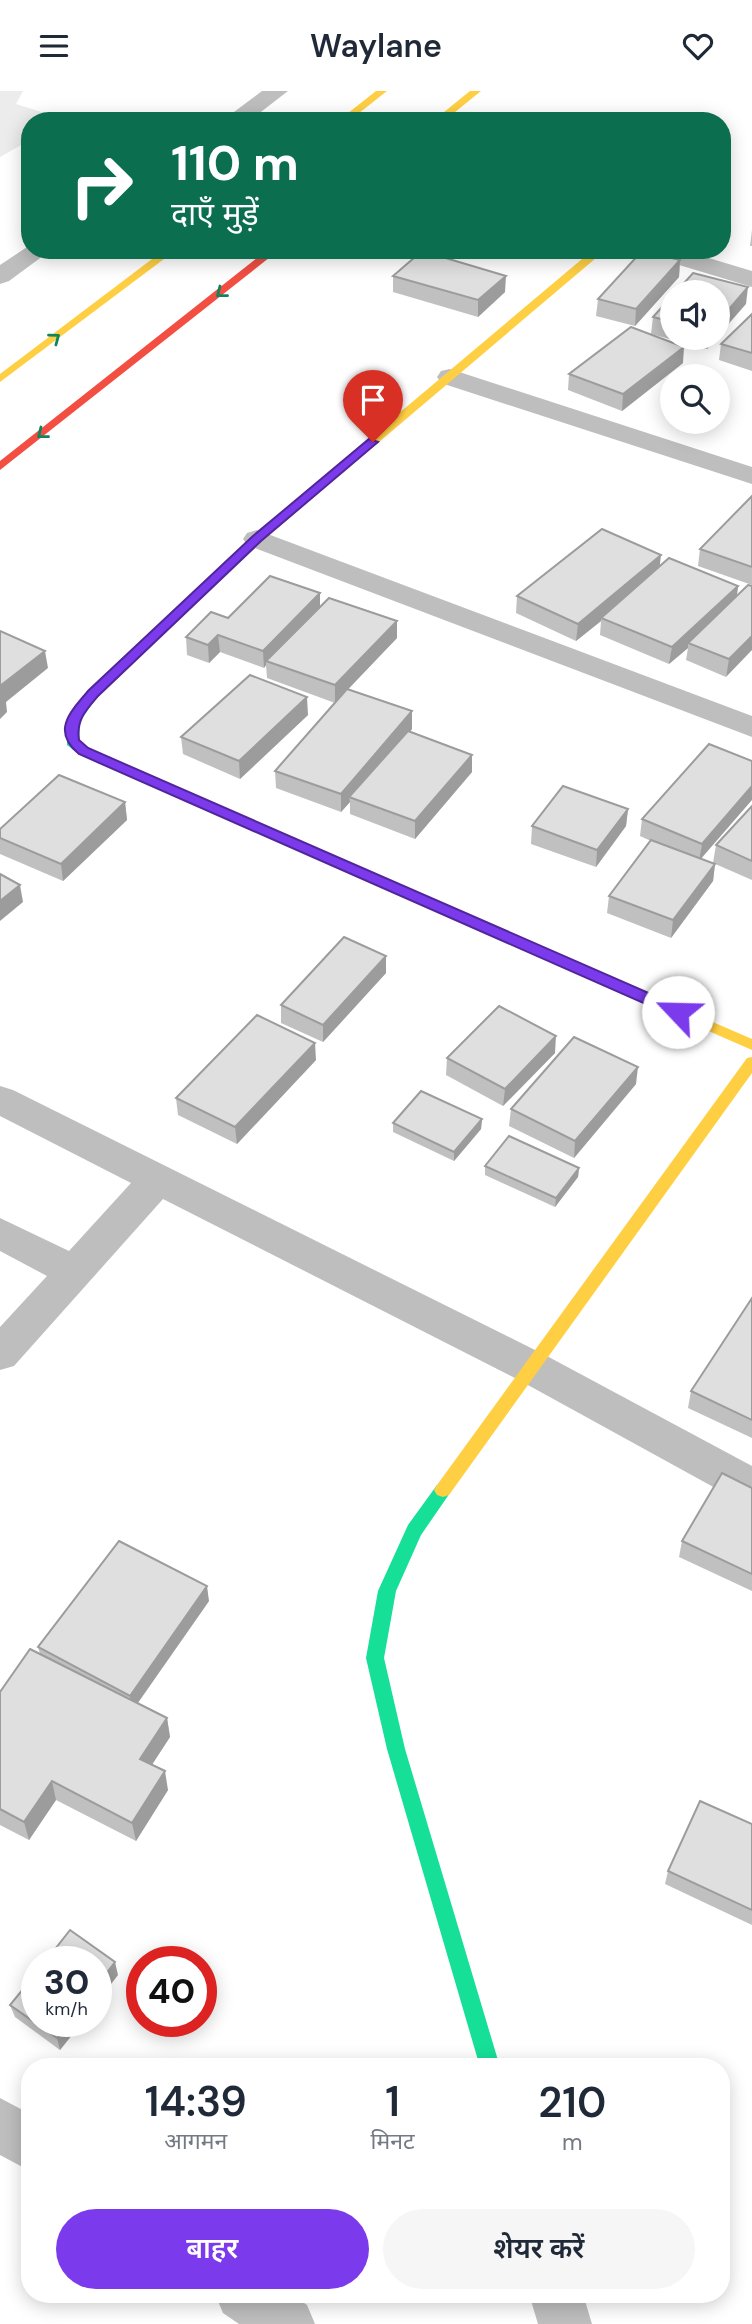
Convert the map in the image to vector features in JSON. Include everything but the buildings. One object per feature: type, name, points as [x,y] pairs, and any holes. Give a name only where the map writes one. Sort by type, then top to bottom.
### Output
[{"type":"street","points":[[246,112],[277,91]]},
{"type":"street","points":[[355,112],[382,91]]},
{"type":"street","points":[[449,112],[476,91]]},
{"type":"street","points":[[0,276],[26,259]]},
{"type":"street","points":[[0,379],[159,259]]},
{"type":"street","points":[[0,467],[263,259]]},
{"type":"street","points":[[588,259],[257,539],[93,693],[75,715],[71,730],[72,742],[84,751],[752,1045]]},
{"type":"street","points":[[685,259],[752,279]]},
{"type":"street","points":[[450,377],[752,475]]},
{"type":"street","points":[[257,539],[752,727]]},
{"type":"street","points":[[487,2058],[396,1749],[375,1658],[387,1591],[414,1530],[752,1062]]},
{"type":"street","points":[[0,1100],[531,1367],[752,1487]]},
{"type":"street","points":[[0,1354],[158,1179]]},
{"type":"street","points":[[0,1233],[74,1272]]},
{"type":"street","points":[[0,2124],[21,2139]]},
{"type":"street","points":[[256,2303],[288,2324]]},
{"type":"street","points":[[559,2303],[565,2324]]},
{"type":"shaded area","points":[[0,91],[23,91],[16,104],[42,112],[21,112],[21,145],[0,157]]},
{"type":"traffic: fast","points":[[198,594],[93,693],[74,721],[72,742],[84,751],[535,950]]},
{"type":"traffic: fast","points":[[443,1490],[414,1530],[387,1591],[375,1658],[396,1749],[487,2058]]},
{"type":"traffic: slow","points":[[355,112],[382,91]]},
{"type":"traffic: slow","points":[[449,112],[476,91]]},
{"type":"traffic: slow","points":[[0,379],[159,259]]},
{"type":"traffic: slow","points":[[198,594],[257,539],[588,259]]},
{"type":"traffic: slow","points":[[535,950],[752,1045]]},
{"type":"traffic: slow","points":[[443,1490],[752,1062]]},
{"type":"traffic: jam","points":[[0,467],[263,259]]},
{"type":"route","points":[[373,442],[257,539],[93,693],[75,715],[71,730],[72,742],[84,751],[678,1012]]}]
